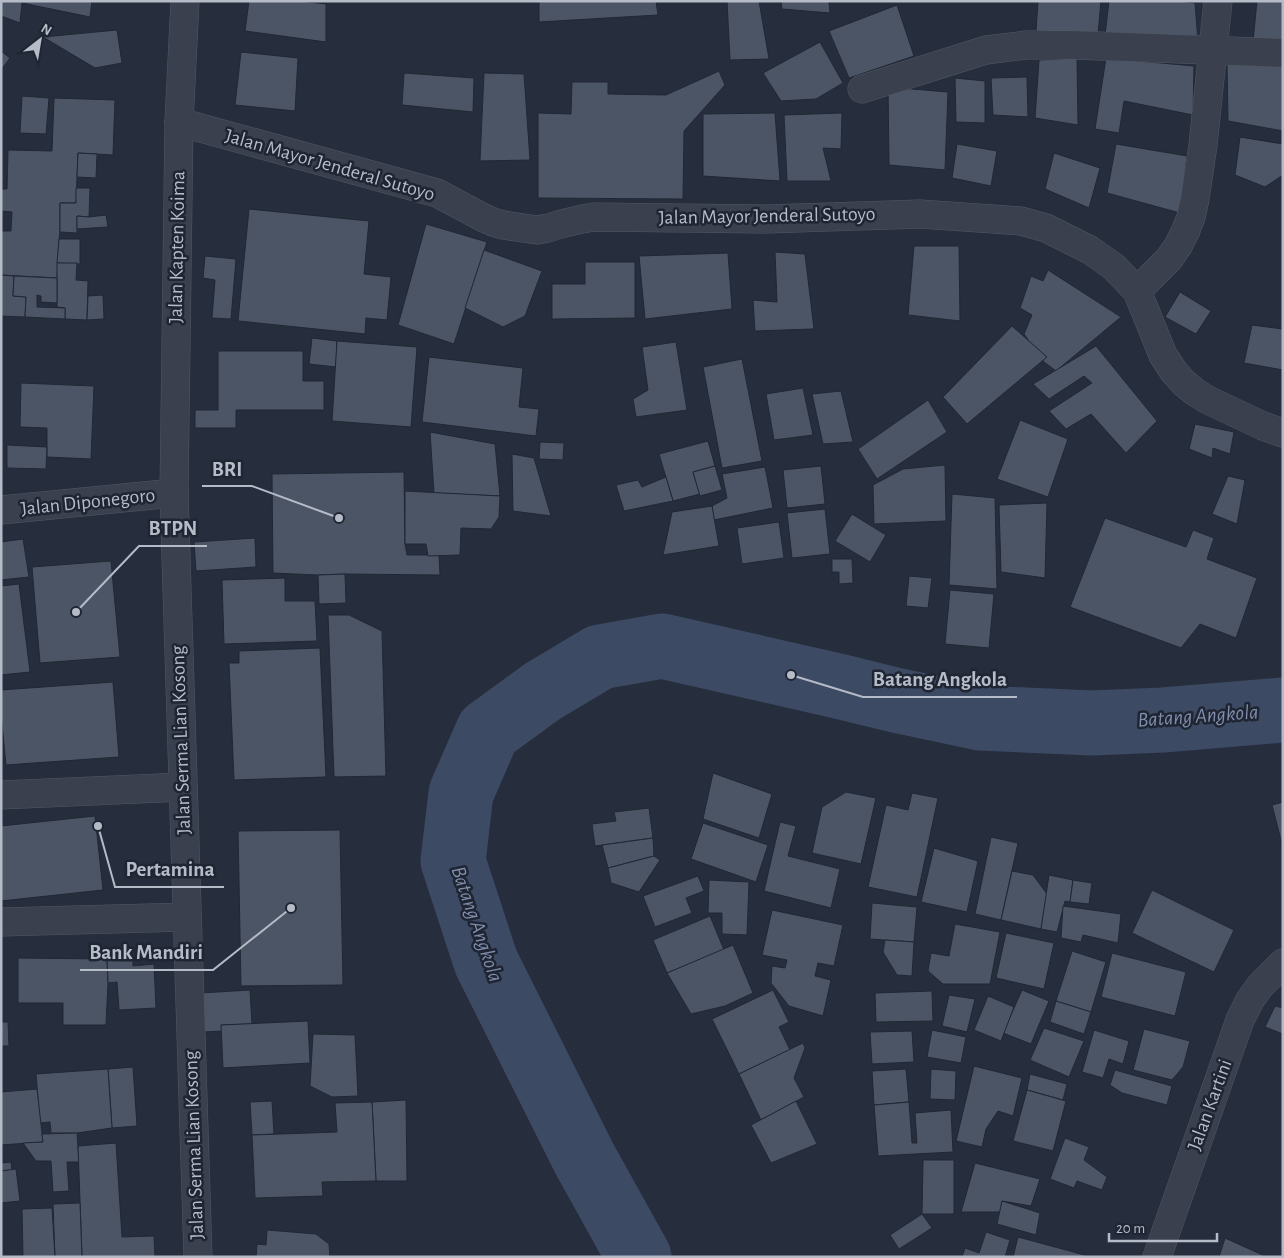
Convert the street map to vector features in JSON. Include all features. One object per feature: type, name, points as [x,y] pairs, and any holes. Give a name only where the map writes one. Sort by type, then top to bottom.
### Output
[{"type":"street","name":"Jalan Kapten Koima","points":[[174,493],[179,122],[185,1]]},
{"type":"street","points":[[1137,291],[1169,259],[1178,246],[1191,217],[1203,145],[1218,1]]},
{"type":"street","points":[[862,88],[986,50],[1018,46],[1072,45],[1283,53]]},
{"type":"street","name":"Jalan Mayor Jenderal Sutoyo","points":[[179,122],[437,193],[493,222],[537,230],[594,217],[767,219],[920,214],[1021,220],[1046,228],[1090,250],[1114,267],[1137,291],[1163,355],[1174,372],[1195,392],[1263,426],[1283,433]]},
{"type":"street","name":"Jalan Diponegoro","points":[[1,510],[174,493]]},
{"type":"street","name":"Jalan Serma Lian Kosong","points":[[174,493],[198,1257]]},
{"type":"street","points":[[1,795],[183,787]]},
{"type":"street","points":[[1,922],[187,917]]},
{"type":"street","name":"Jalan Kartini","points":[[1156,1257],[1240,1020],[1250,1000],[1260,986],[1283,963]]},
{"type":"building","points":[[1,1],[92,1],[90,17],[22,3],[20,23],[1,16]]},
{"type":"building","points":[[249,1],[299,1],[326,4],[326,42],[245,31]]},
{"type":"building","points":[[539,1],[656,1],[658,15],[539,22]]},
{"type":"building","points":[[727,1],[759,1],[769,59],[730,60]]},
{"type":"building","points":[[781,1],[829,1],[830,13],[782,9]]},
{"type":"building","points":[[1038,1],[1101,1],[1098,34],[1036,31]]},
{"type":"building","points":[[1109,1],[1179,1],[1195,3],[1198,41],[1105,35]]},
{"type":"building","points":[[1257,1],[1283,1],[1283,43],[1253,41]]},
{"type":"building","points":[[897,5],[914,56],[849,78],[829,31]]},
{"type":"building","points":[[117,30],[122,63],[95,68],[43,37]]},
{"type":"building","points":[[820,42],[843,83],[816,99],[781,101],[763,73]]},
{"type":"building","points":[[1,51],[10,58],[1,70]]},
{"type":"building","points":[[241,52],[298,58],[295,111],[235,105]]},
{"type":"building","points":[[1077,58],[1078,125],[1035,118],[1039,60]]},
{"type":"building","points":[[1106,58],[1194,66],[1193,115],[1124,101],[1119,133],[1095,129]]},
{"type":"building","points":[[1227,61],[1283,64],[1283,131],[1228,121]]},
{"type":"building","points":[[719,71],[725,85],[684,131],[683,199],[538,198],[538,113],[571,114],[572,82],[608,82],[608,94],[666,95]]},
{"type":"building","points":[[404,73],[474,78],[473,112],[402,105]]},
{"type":"building","points":[[484,73],[524,74],[530,160],[480,161]]},
{"type":"building","points":[[1027,77],[1028,117],[993,115],[991,78]]},
{"type":"building","points":[[955,78],[985,81],[985,123],[956,122]]},
{"type":"building","points":[[888,87],[948,92],[945,170],[889,165]]},
{"type":"building","points":[[22,96],[49,98],[46,134],[20,133]]},
{"type":"building","points":[[54,98],[115,100],[113,155],[78,153],[76,203],[60,203],[57,278],[1,275],[1,231],[11,231],[12,212],[1,211],[1,189],[7,189],[8,150],[52,151]]},
{"type":"building","points":[[775,113],[780,181],[703,176],[703,114]]},
{"type":"building","points":[[842,113],[841,149],[823,148],[831,181],[787,181],[784,115]]},
{"type":"building","points":[[1240,137],[1283,144],[1283,175],[1265,187],[1235,175]]},
{"type":"building","points":[[957,144],[997,151],[991,186],[952,178]]},
{"type":"building","points":[[1116,144],[1187,156],[1180,213],[1107,193]]},
{"type":"building","points":[[78,153],[97,154],[96,178],[77,177]]},
{"type":"building","points":[[1054,153],[1100,168],[1089,208],[1045,189]]},
{"type":"building","points":[[76,188],[90,188],[89,217],[77,216],[77,233],[60,232],[60,203],[76,203]]},
{"type":"building","points":[[249,209],[369,221],[364,274],[391,277],[387,320],[366,318],[365,334],[238,321]]},
{"type":"building","points":[[106,215],[108,227],[77,229],[77,216]]},
{"type":"building","points":[[426,224],[487,242],[454,344],[398,325]]},
{"type":"building","points":[[59,239],[80,239],[80,264],[57,263]]},
{"type":"building","points":[[914,246],[959,246],[960,321],[908,315]]},
{"type":"building","points":[[484,250],[542,271],[525,316],[503,327],[465,308]]},
{"type":"building","points":[[775,252],[805,254],[814,329],[755,331],[753,300],[777,302]]},
{"type":"building","points":[[728,253],[732,309],[645,319],[639,256]]},
{"type":"building","points":[[205,256],[236,259],[231,319],[212,318],[215,280],[203,278]]},
{"type":"building","points":[[585,262],[635,262],[635,318],[552,319],[552,284],[585,284]]},
{"type":"building","points":[[57,263],[77,263],[76,280],[88,281],[87,320],[65,319],[65,308],[57,307]]},
{"type":"building","points":[[1048,270],[1121,317],[1056,371],[1044,362],[1024,334],[1032,315],[1020,308],[1031,276],[1043,281]]},
{"type":"building","points":[[1,275],[14,276],[13,296],[26,297],[25,317],[1,316]]},
{"type":"building","points":[[14,276],[57,278],[57,303],[41,302],[41,296],[37,295],[37,307],[65,308],[65,319],[25,317],[26,297],[13,296]]},
{"type":"building","points":[[1180,292],[1211,311],[1196,334],[1165,317]]},
{"type":"building","points":[[103,295],[104,319],[87,320],[88,296]]},
{"type":"building","points":[[1252,325],[1283,329],[1283,370],[1244,363]]},
{"type":"building","points":[[1012,326],[1047,357],[967,424],[943,397]]},
{"type":"building","points":[[312,338],[337,341],[336,367],[309,364]]},
{"type":"building","points":[[337,341],[417,347],[411,427],[332,421]]},
{"type":"building","points":[[676,342],[687,410],[636,417],[633,399],[648,390],[642,347]]},
{"type":"building","points":[[1096,346],[1157,421],[1126,453],[1091,414],[1066,429],[1049,411],[1092,383],[1084,376],[1049,399],[1033,384]]},
{"type":"building","points":[[218,351],[303,351],[303,381],[324,381],[324,410],[236,410],[236,428],[195,428],[195,410],[218,410]]},
{"type":"building","points":[[429,357],[523,368],[519,407],[539,409],[536,436],[422,422]]},
{"type":"building","points":[[742,359],[762,461],[722,468],[703,367]]},
{"type":"building","points":[[21,383],[94,386],[91,459],[47,457],[47,428],[20,427]]},
{"type":"building","points":[[803,388],[813,435],[774,440],[766,394]]},
{"type":"building","points":[[841,391],[853,442],[823,444],[812,394]]},
{"type":"building","points":[[928,400],[947,432],[877,479],[858,449]]},
{"type":"building","points":[[1020,420],[1068,439],[1048,497],[997,479]]},
{"type":"building","points":[[1195,424],[1234,432],[1230,454],[1213,448],[1212,458],[1189,449]]},
{"type":"building","points":[[430,432],[495,444],[500,496],[434,493]]},
{"type":"building","points":[[708,441],[715,466],[693,472],[700,494],[673,501],[659,454]]},
{"type":"building","points":[[540,442],[564,443],[563,460],[539,459]]},
{"type":"building","points":[[7,445],[47,447],[46,469],[7,468]]},
{"type":"building","points":[[512,454],[534,458],[551,516],[513,511]]},
{"type":"building","points":[[945,465],[946,521],[874,524],[873,485],[903,469]]},
{"type":"building","points":[[715,466],[722,490],[700,496],[693,472]]},
{"type":"building","points":[[821,466],[825,504],[787,508],[783,470]]},
{"type":"building","points":[[765,467],[773,508],[714,520],[712,506],[727,498],[722,474]]},
{"type":"building","points":[[404,472],[405,544],[407,555],[439,555],[440,575],[273,573],[272,474]]},
{"type":"building","points":[[1228,476],[1245,480],[1237,524],[1212,514]]},
{"type":"building","points":[[666,477],[673,501],[624,511],[616,485],[638,480],[642,487]]},
{"type":"building","points":[[405,491],[500,496],[499,517],[491,529],[461,528],[460,555],[428,556],[426,544],[405,544]]},
{"type":"building","points":[[952,494],[995,498],[997,589],[949,585]]},
{"type":"building","points":[[1047,503],[1045,578],[1001,572],[999,505]]},
{"type":"building","points":[[712,506],[719,546],[663,555],[672,512]]},
{"type":"building","points":[[825,509],[830,554],[792,558],[787,513]]},
{"type":"building","points":[[852,514],[886,535],[870,562],[835,541]]},
{"type":"building","points":[[1105,518],[1186,547],[1193,530],[1214,538],[1207,559],[1257,578],[1236,638],[1200,624],[1181,648],[1070,607]]},
{"type":"building","points":[[779,522],[784,558],[742,564],[737,528]]},
{"type":"building","points":[[255,538],[256,567],[196,571],[194,542]]},
{"type":"building","points":[[23,539],[29,577],[1,580],[1,542]]},
{"type":"building","points":[[832,559],[852,559],[853,583],[839,584],[839,572],[832,572]]},
{"type":"building","points":[[111,561],[120,657],[40,663],[32,567]]},
{"type":"building","points":[[345,574],[346,603],[319,604],[318,575]]},
{"type":"building","points":[[909,576],[932,578],[928,608],[906,606]]},
{"type":"building","points":[[285,578],[285,601],[315,601],[317,641],[224,644],[222,580]]},
{"type":"building","points":[[19,584],[30,672],[1,675],[1,586]]},
{"type":"building","points":[[950,590],[994,594],[989,648],[945,644]]},
{"type":"building","points":[[328,615],[349,615],[382,631],[386,776],[334,777]]},
{"type":"building","points":[[320,648],[326,777],[234,780],[229,663],[239,663],[239,651]]},
{"type":"building","points":[[113,682],[119,757],[6,765],[1,714],[1,690]]},
{"type":"building","points":[[713,773],[772,794],[759,838],[703,819]]},
{"type":"building","points":[[846,792],[876,798],[861,864],[812,853],[822,807]]},
{"type":"building","points":[[912,793],[938,798],[917,897],[868,887],[886,805],[908,810]]},
{"type":"building","points":[[1283,802],[1283,848],[1272,805]]},
{"type":"building","points":[[649,808],[653,838],[595,846],[592,824],[616,821],[614,812]]},
{"type":"building","points":[[95,816],[103,890],[1,901],[1,826]]},
{"type":"building","points":[[780,822],[796,826],[788,856],[840,869],[831,908],[764,891]]},
{"type":"building","points":[[703,823],[768,845],[756,882],[691,859]]},
{"type":"building","points":[[340,830],[343,985],[241,986],[238,831]]},
{"type":"building","points":[[991,837],[1018,843],[1001,920],[975,914]]},
{"type":"building","points":[[653,838],[654,856],[608,868],[602,845]]},
{"type":"building","points":[[934,848],[978,861],[967,912],[921,902]]},
{"type":"building","points":[[654,856],[660,860],[639,892],[611,883],[608,868]]},
{"type":"building","points":[[1012,871],[1033,875],[1047,894],[1041,929],[1001,920]]},
{"type":"building","points":[[1049,875],[1073,880],[1070,902],[1065,901],[1057,932],[1041,929]]},
{"type":"building","points":[[698,876],[704,891],[686,898],[692,913],[655,927],[643,896]]},
{"type":"building","points":[[709,880],[749,882],[747,935],[722,934],[722,913],[708,913]]},
{"type":"building","points":[[1073,880],[1092,883],[1089,904],[1070,902]]},
{"type":"building","points":[[1152,890],[1234,930],[1214,972],[1132,933]]},
{"type":"building","points":[[872,903],[917,907],[914,942],[870,939]]},
{"type":"building","points":[[1063,906],[1121,914],[1118,943],[1083,935],[1081,942],[1061,938]]},
{"type":"building","points":[[772,910],[843,925],[834,966],[818,963],[815,976],[831,980],[823,1016],[789,1006],[771,983],[772,966],[785,968],[787,960],[762,955]]},
{"type":"building","points":[[710,916],[724,950],[667,973],[653,940]]},
{"type":"building","points":[[955,924],[1000,932],[990,984],[943,984],[928,971],[931,953],[949,956]]},
{"type":"building","points":[[1006,933],[1054,943],[1044,989],[996,978]]},
{"type":"building","points":[[885,940],[914,942],[912,976],[897,975],[883,952]]},
{"type":"building","points":[[733,945],[753,993],[725,1006],[691,1014],[667,973]]},
{"type":"building","points":[[1072,951],[1106,962],[1091,1012],[1056,1001]]},
{"type":"building","points":[[1112,953],[1186,972],[1175,1016],[1101,997]]},
{"type":"building","points":[[18,958],[107,959],[106,1025],[63,1025],[63,1003],[18,1003]]},
{"type":"building","points":[[133,958],[133,966],[154,964],[156,1008],[119,1010],[117,982],[108,983],[107,959]]},
{"type":"building","points":[[250,990],[252,1024],[221,1025],[222,1031],[204,1032],[201,993]]},
{"type":"building","points":[[773,990],[789,1022],[779,1027],[790,1050],[739,1074],[712,1019]]},
{"type":"building","points":[[1022,990],[1049,1001],[1031,1044],[1003,1033]]},
{"type":"building","points":[[932,991],[933,1021],[876,1022],[875,993]]},
{"type":"building","points":[[949,995],[975,999],[967,1032],[942,1026]]},
{"type":"building","points":[[988,996],[1014,1007],[1001,1041],[974,1030]]},
{"type":"building","points":[[1056,1001],[1091,1012],[1084,1034],[1050,1022]]},
{"type":"building","points":[[1275,1006],[1283,1008],[1283,1034],[1265,1027]]},
{"type":"building","points":[[308,1021],[310,1063],[223,1068],[221,1025]]},
{"type":"building","points":[[1,1022],[8,1022],[9,1046],[1,1046]]},
{"type":"building","points":[[1044,1028],[1084,1041],[1069,1077],[1030,1060]]},
{"type":"building","points":[[1144,1029],[1190,1041],[1183,1067],[1172,1080],[1133,1070]]},
{"type":"building","points":[[932,1030],[966,1037],[961,1063],[927,1057]]},
{"type":"building","points":[[1094,1030],[1129,1041],[1123,1064],[1109,1059],[1103,1078],[1082,1072]]},
{"type":"building","points":[[912,1031],[914,1062],[872,1064],[870,1032]]},
{"type":"building","points":[[313,1034],[355,1035],[358,1096],[332,1097],[310,1086]]},
{"type":"building","points":[[803,1043],[805,1048],[794,1078],[804,1097],[761,1120],[739,1074]]},
{"type":"building","points":[[974,1066],[1022,1078],[1013,1116],[998,1111],[986,1129],[982,1147],[956,1141]]},
{"type":"building","points":[[133,1067],[137,1126],[112,1128],[108,1069]]},
{"type":"building","points":[[108,1069],[112,1128],[77,1133],[51,1133],[50,1122],[40,1123],[36,1074]]},
{"type":"building","points":[[906,1069],[909,1102],[874,1105],[872,1071]]},
{"type":"building","points":[[931,1069],[956,1071],[955,1100],[930,1099]]},
{"type":"building","points":[[1115,1070],[1172,1086],[1167,1105],[1122,1093],[1110,1085]]},
{"type":"building","points":[[1030,1074],[1067,1084],[1063,1100],[1027,1090]]},
{"type":"building","points":[[37,1089],[43,1142],[1,1145],[1,1092]]},
{"type":"building","points":[[1027,1090],[1066,1101],[1053,1151],[1013,1141]]},
{"type":"building","points":[[406,1100],[407,1181],[376,1181],[372,1102]]},
{"type":"building","points":[[272,1101],[274,1134],[252,1135],[250,1102]]},
{"type":"building","points":[[796,1101],[817,1144],[771,1163],[751,1125]]},
{"type":"building","points":[[372,1102],[376,1181],[322,1182],[323,1196],[255,1198],[252,1135],[337,1132],[335,1103]]},
{"type":"building","points":[[909,1102],[912,1143],[917,1143],[915,1113],[951,1110],[953,1152],[878,1156],[874,1105]]},
{"type":"building","points":[[77,1133],[79,1162],[67,1162],[69,1191],[53,1192],[51,1161],[36,1161],[23,1143],[43,1142],[42,1134]]},
{"type":"building","points":[[1065,1138],[1089,1147],[1084,1160],[1107,1177],[1102,1190],[1077,1181],[1074,1188],[1050,1179]]},
{"type":"building","points":[[116,1143],[122,1237],[154,1236],[155,1257],[82,1257],[78,1146]]},
{"type":"building","points":[[923,1160],[954,1160],[954,1214],[922,1214]]},
{"type":"building","points":[[11,1162],[12,1170],[1,1171],[1,1163]]},
{"type":"building","points":[[975,1163],[1040,1179],[1031,1206],[1002,1201],[1000,1212],[961,1212]]},
{"type":"building","points":[[16,1169],[20,1201],[1,1203],[1,1171]]},
{"type":"building","points":[[1002,1201],[1040,1213],[1036,1235],[997,1224]]},
{"type":"building","points":[[80,1203],[82,1257],[55,1257],[53,1204]]},
{"type":"building","points":[[52,1208],[55,1257],[23,1257],[22,1209]]},
{"type":"building","points":[[922,1214],[932,1228],[899,1249],[890,1235]]},
{"type":"building","points":[[267,1230],[316,1234],[329,1244],[330,1257],[256,1257],[257,1244],[266,1245]]},
{"type":"building","points":[[986,1232],[1010,1240],[1005,1257],[962,1257],[965,1248],[979,1253]]},
{"type":"building","points":[[1018,1237],[1092,1257],[1013,1257]]},
{"type":"building","points":[[1225,1238],[1267,1257],[1219,1257]]},
{"type":"waterway","name":"Batang Angkola","points":[[639,1257],[584,1158],[486,962],[453,861],[461,793],[488,731],[543,691],[600,657],[662,646],[980,718],[1092,723],[1163,720],[1283,710]]},
{"type":"place","name":"BRI","points":[[339,518]]},
{"type":"place","name":"BTPN","points":[[76,612]]},
{"type":"place","name":"Batang Angkola","points":[[791,675]]},
{"type":"place","name":"Pertamina","points":[[98,826]]},
{"type":"place","name":"Bank Mandiri","points":[[291,908]]}]
